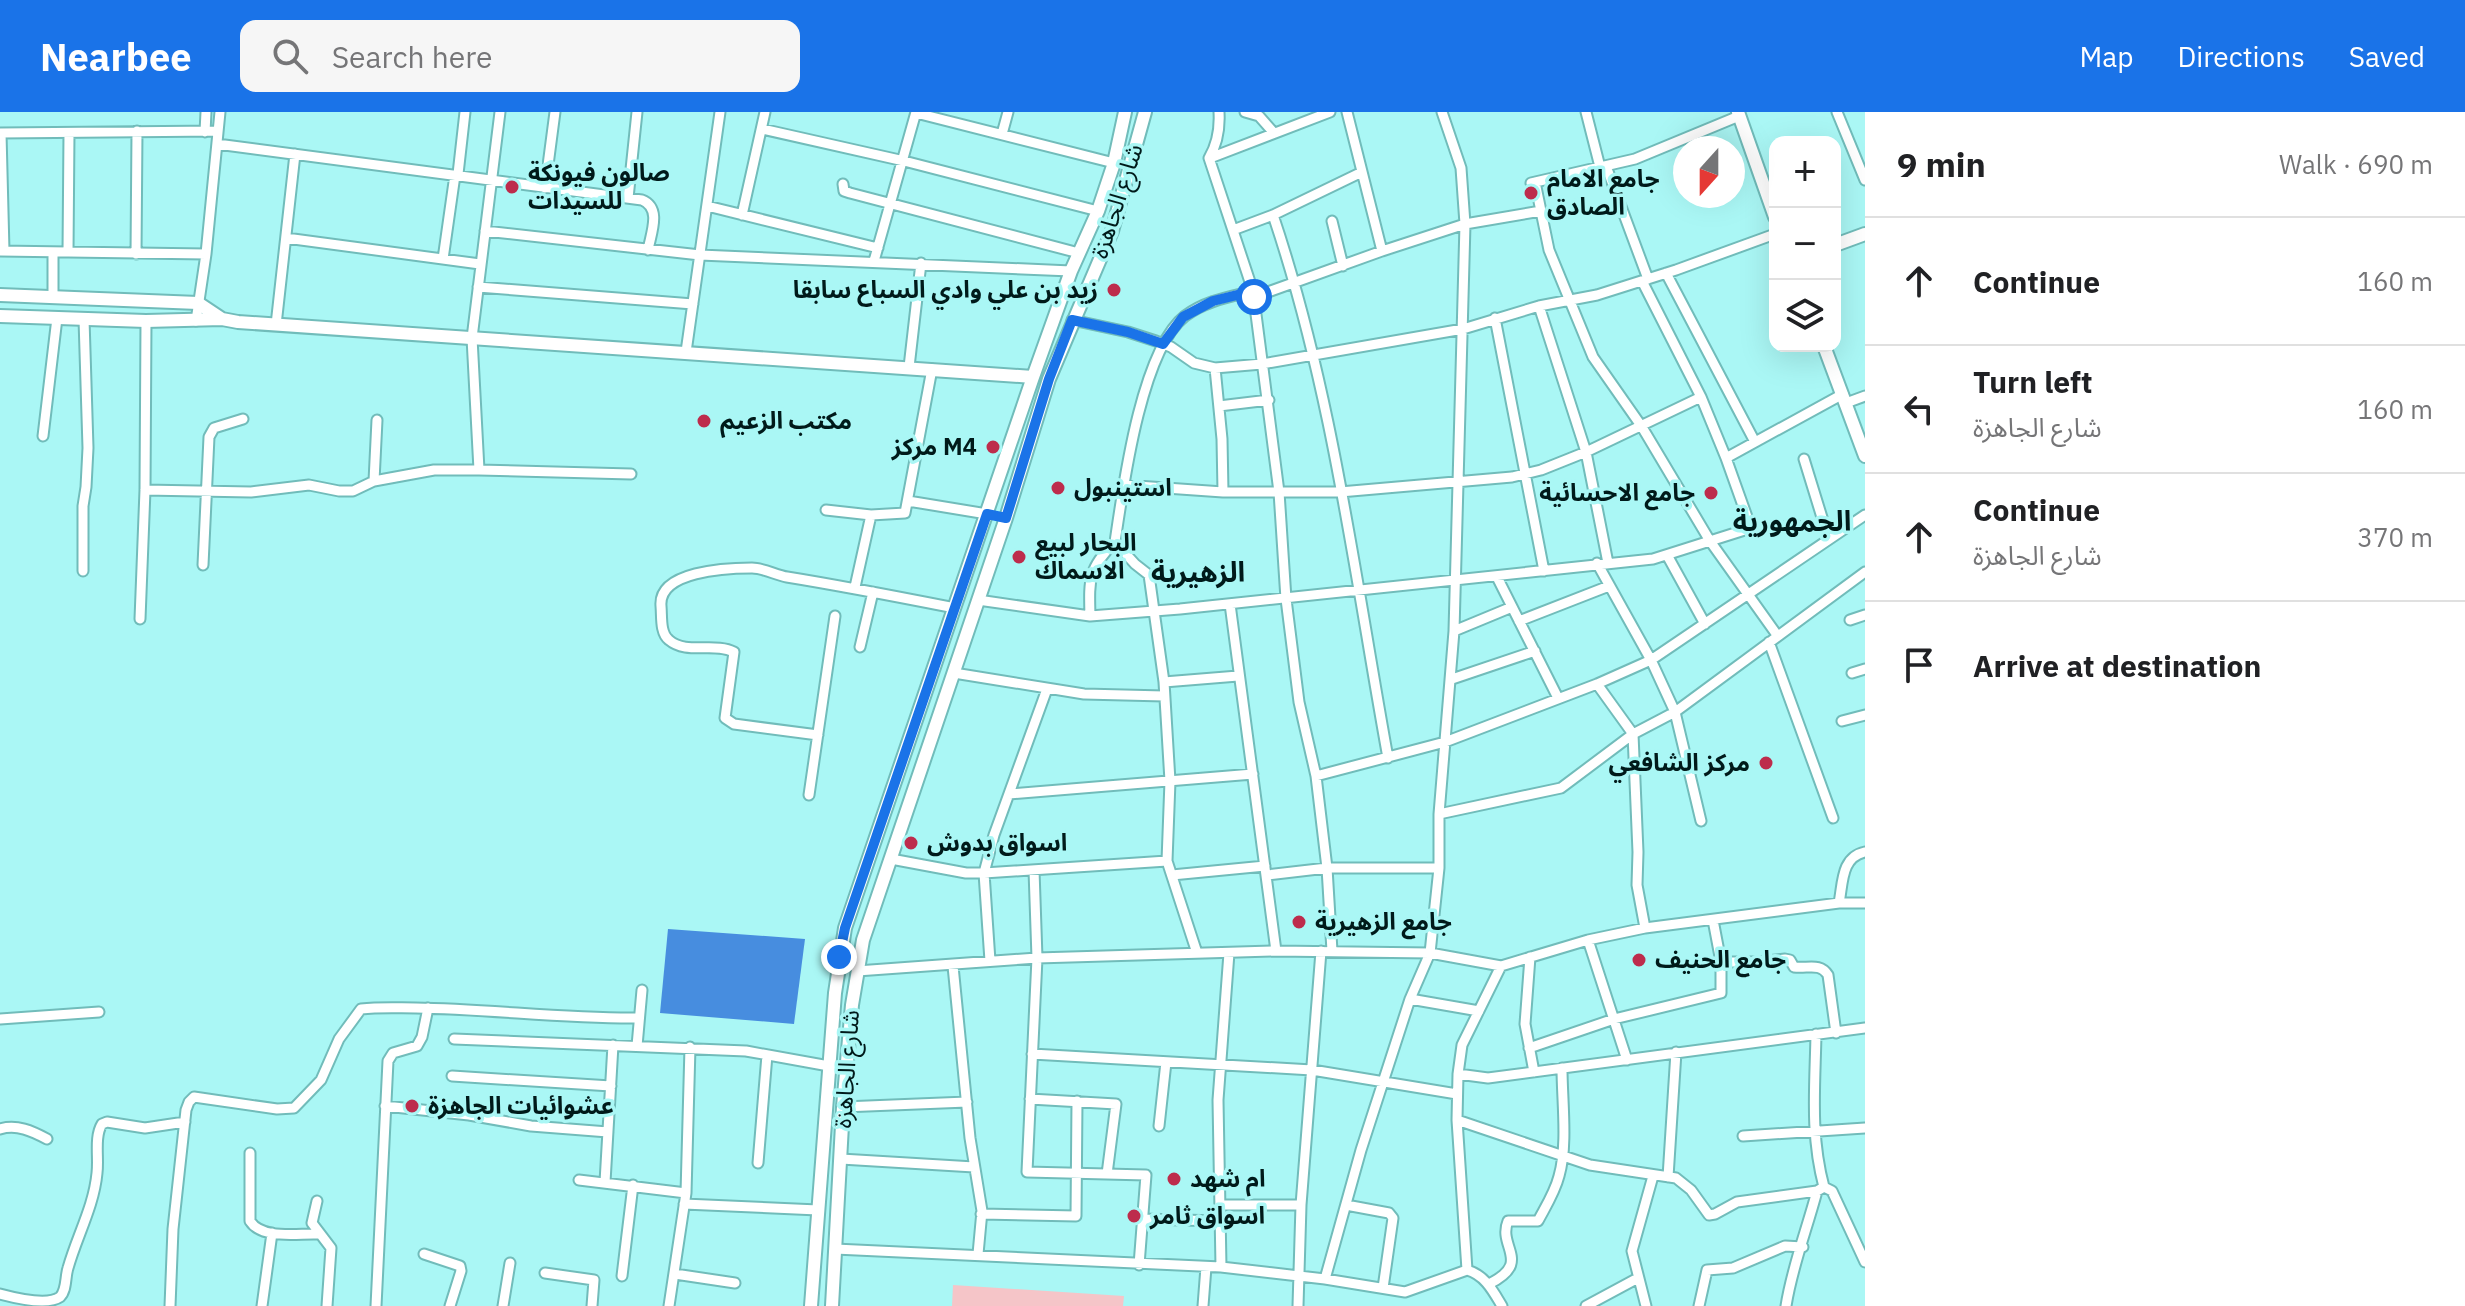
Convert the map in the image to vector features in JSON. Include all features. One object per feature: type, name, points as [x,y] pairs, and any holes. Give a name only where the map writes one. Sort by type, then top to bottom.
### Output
[{"type":"street","points":[[205,132],[206,112]]},
{"type":"street","points":[[196,321],[220,112]]},
{"type":"street","points":[[443,259],[465,112]]},
{"type":"street","points":[[479,470],[472,338],[500,112]]},
{"type":"street","points":[[545,188],[555,112]]},
{"type":"street","points":[[628,198],[637,112]]},
{"type":"street","points":[[686,352],[720,112]]},
{"type":"street","points":[[742,215],[765,112]]},
{"type":"street","points":[[1002,134],[1008,112]]},
{"type":"street","name":"شارع الجاهزة","points":[[811,1306],[829,1066],[839,957],[845,928],[1033,377],[1071,271],[1098,211],[1114,163],[1125,112]]},
{"type":"street","name":"شارع الجاهزة","points":[[832,1306],[843,1107],[863,940],[1006,518],[1049,379],[1112,231],[1145,112]]},
{"type":"street","points":[[1209,158],[1216,147],[1219,112]]},
{"type":"street","points":[[1245,112],[1259,116],[1274,133]]},
{"type":"street","points":[[1291,112],[1293,126]]},
{"type":"street","points":[[1209,158],[1330,112]]},
{"type":"street","points":[[1347,112],[1382,251]]},
{"type":"street","points":[[1325,1279],[1410,999],[1430,953],[1439,868],[1439,814],[1454,631],[1465,224],[1461,168],[1442,112]]},
{"type":"street","points":[[1586,112],[1645,280],[1701,397],[1751,528]]},
{"type":"street","points":[[1837,112],[1865,180]]},
{"type":"street","points":[[874,261],[916,113],[1114,163]]},
{"type":"street","points":[[1772,208],[1739,114],[1635,159],[1533,182],[1549,250],[1593,357],[1642,427],[1710,541],[1777,635]]},
{"type":"street","points":[[762,129],[904,161],[1098,211]]},
{"type":"street","points":[[136,254],[137,131]]},
{"type":"street","points":[[206,254],[2,251],[0,133],[218,131]]},
{"type":"street","points":[[68,252],[69,133]]},
{"type":"street","points":[[217,144],[646,201],[653,207],[648,250]]},
{"type":"street","points":[[1118,144],[1135,149]]},
{"type":"street","points":[[276,325],[295,154]]},
{"type":"street","points":[[1209,158],[1254,294],[1269,400],[1286,599],[1299,702],[1316,776],[1327,868],[1332,951]]},
{"type":"street","points":[[1233,230],[1273,215],[1362,172]]},
{"type":"street","points":[[843,184],[844,191],[1079,253]]},
{"type":"street","points":[[707,206],[878,248]]},
{"type":"street","points":[[1090,616],[1089,584],[1092,571],[1098,558],[1115,542],[1126,464],[1143,398],[1163,344],[1183,317],[1213,301],[1296,283],[1465,224],[1541,211]]},
{"type":"street","points":[[1273,215],[1296,283],[1313,356],[1388,758]]},
{"type":"street","points":[[1332,221],[1343,266]]},
{"type":"street","points":[[485,231],[700,255],[1071,271]]},
{"type":"street","points":[[1841,243],[1865,234]]},
{"type":"street","points":[[1072,320],[1128,332],[1163,344],[1194,363],[1215,368],[1262,364],[1463,329],[1539,306],[1570,302],[1645,280],[1769,236]]},
{"type":"street","points":[[286,238],[480,264]]},
{"type":"street","points":[[53,252],[53,297]]},
{"type":"street","points":[[909,367],[921,263]]},
{"type":"street","points":[[1666,273],[1755,442]]},
{"type":"street","points":[[478,287],[693,304]]},
{"type":"street","points":[[0,295],[198,303],[222,319]]},
{"type":"street","points":[[1539,306],[1586,452],[1608,563]]},
{"type":"street","points":[[0,316],[146,321],[222,319],[1033,377]]},
{"type":"street","points":[[43,436],[57,318]]},
{"type":"street","points":[[1495,318],[1544,571]]},
{"type":"street","points":[[83,571],[83,506],[88,448],[84,319]]},
{"type":"street","points":[[140,619],[145,490],[146,321]]},
{"type":"street","points":[[1826,352],[1865,456]]},
{"type":"street","points":[[1215,368],[1223,492]]},
{"type":"street","points":[[826,510],[871,515],[902,514],[906,510],[932,369]]},
{"type":"street","points":[[1726,458],[1845,398],[1865,396]]},
{"type":"street","points":[[1123,485],[1223,492],[1340,492],[1526,474],[1586,452],[1701,397]]},
{"type":"street","points":[[1219,406],[1269,400]]},
{"type":"street","points":[[203,565],[211,432],[214,428],[243,419]]},
{"type":"street","points":[[374,481],[377,420]]},
{"type":"street","points":[[1804,459],[1824,524]]},
{"type":"street","points":[[145,490],[251,492],[309,485],[353,491],[374,481],[434,470],[631,474]]},
{"type":"street","points":[[908,501],[1006,518]]},
{"type":"street","points":[[855,587],[871,515]]},
{"type":"street","points":[[1316,776],[1445,742],[1651,660],[1865,515]]},
{"type":"street","points":[[978,600],[1090,616],[1155,611],[1497,577],[1667,555],[1751,528],[1848,525]]},
{"type":"street","points":[[1115,542],[1149,575],[1164,682],[1170,781],[1167,861],[1197,953]]},
{"type":"street","points":[[1667,555],[1705,624]]},
{"type":"street","points":[[1597,563],[1651,660],[1675,712],[1701,821]]},
{"type":"street","points":[[818,735],[734,724],[725,718],[734,652],[720,648],[680,646],[670,641],[663,633],[660,597],[666,585],[686,576],[755,568],[772,575],[855,587],[955,608]]},
{"type":"street","points":[[1439,814],[1561,788],[1633,734],[1675,712],[1865,572]]},
{"type":"street","points":[[1497,577],[1558,698]]},
{"type":"street","points":[[1519,621],[1609,586]]},
{"type":"street","points":[[860,647],[873,592]]},
{"type":"street","points":[[1230,604],[1276,951]]},
{"type":"street","points":[[1454,631],[1512,607]]},
{"type":"street","points":[[1850,620],[1865,615]]},
{"type":"street","points":[[809,795],[835,616]]},
{"type":"street","points":[[1769,642],[1833,818]]},
{"type":"street","points":[[1452,679],[1535,651]]},
{"type":"street","points":[[1852,673],[1865,669]]},
{"type":"street","points":[[954,673],[1084,694],[1164,696]]},
{"type":"street","points":[[1164,682],[1238,676]]},
{"type":"street","points":[[1597,684],[1633,734],[1637,885],[1645,928]]},
{"type":"street","points":[[990,961],[984,873],[994,835],[1047,689]]},
{"type":"street","points":[[1842,721],[1865,715]]},
{"type":"street","points":[[1009,794],[1253,774]]},
{"type":"street","points":[[1839,903],[1847,864],[1853,856],[1865,852]]},
{"type":"street","points":[[891,859],[966,873],[1167,861]]},
{"type":"street","points":[[1172,875],[1327,868],[1439,868]]},
{"type":"street","points":[[1034,870],[1037,958],[1027,1172],[1146,1175],[1139,1265]]},
{"type":"street","points":[[857,971],[1037,958],[1276,951],[1430,953],[1501,966],[1588,940],[1645,928],[1839,903],[1865,903]]},
{"type":"street","points":[[1529,1048],[1614,1019],[1721,993],[1721,962],[1713,920]]},
{"type":"street","points":[[1588,940],[1627,1060]]},
{"type":"street","points":[[1298,1306],[1301,1205],[1321,951]]},
{"type":"street","points":[[1221,1267],[1218,1100],[1229,953]]},
{"type":"street","points":[[1530,957],[1525,1024],[1534,1072]]},
{"type":"street","points":[[1721,962],[1785,959],[1790,960],[1794,967],[1825,969],[1836,1033]]},
{"type":"street","points":[[953,966],[981,1214],[978,1254]]},
{"type":"street","points":[[1467,1270],[1457,1120],[1458,1074],[1462,1045],[1501,966]]},
{"type":"street","points":[[637,1046],[642,990]]},
{"type":"street","points":[[1410,999],[1479,1011]]},
{"type":"street","points":[[170,1306],[173,1229],[185,1122],[189,1102],[194,1097],[277,1109],[294,1108],[321,1080],[339,1039],[361,1009],[385,1006],[461,1008],[601,1019],[639,1018]]},
{"type":"street","points":[[376,1306],[388,1061],[393,1053],[417,1046],[428,1008]]},
{"type":"street","points":[[0,1019],[99,1012]]},
{"type":"street","points":[[1458,1074],[1488,1078],[1865,1028]]},
{"type":"street","points":[[1786,1306],[1789,1287],[1821,1189],[1813,1130],[1816,1034]]},
{"type":"street","points":[[454,1039],[746,1051],[829,1066]]},
{"type":"street","points":[[605,1182],[613,1045]]},
{"type":"street","points":[[669,1306],[685,1198],[690,1047]]},
{"type":"street","points":[[1668,1177],[1676,1052]]},
{"type":"street","points":[[1032,1054],[1312,1070],[1457,1094]]},
{"type":"street","points":[[758,1163],[767,1055]]},
{"type":"street","points":[[1159,1126],[1166,1062]]},
{"type":"street","points":[[1489,1284],[1505,1275],[1512,1258],[1506,1225],[1508,1221],[1538,1221],[1556,1186],[1563,1154],[1562,1068]]},
{"type":"street","points":[[452,1076],[611,1086]]},
{"type":"street","points":[[1030,1099],[1116,1104],[1107,1174]]},
{"type":"street","points":[[981,1214],[1076,1216],[1077,1101]]},
{"type":"street","points":[[843,1107],[967,1102]]},
{"type":"street","points":[[385,1106],[469,1115],[531,1126],[608,1132]]},
{"type":"street","points":[[1457,1120],[1590,1165],[1683,1182],[1709,1215],[1737,1202],[1821,1189],[1832,1191],[1865,1262]]},
{"type":"street","points":[[0,1294],[51,1302],[60,1298],[65,1290],[66,1273],[88,1212],[97,1175],[98,1136],[102,1124],[107,1122],[145,1128],[185,1122]]},
{"type":"street","points":[[1743,1136],[1865,1128]]},
{"type":"street","points":[[0,1129],[30,1129],[47,1139]]},
{"type":"street","points":[[250,1153],[250,1221],[257,1230],[318,1234]]},
{"type":"street","points":[[841,1159],[974,1167]]},
{"type":"street","points":[[1646,1306],[1632,1251],[1653,1176]]},
{"type":"street","points":[[579,1180],[633,1185],[685,1198],[818,1210]]},
{"type":"street","points":[[622,1276],[633,1185]]},
{"type":"street","points":[[317,1201],[312,1223],[331,1248],[327,1306]]},
{"type":"street","points":[[1221,1205],[1301,1205]]},
{"type":"street","points":[[1346,1205],[1389,1213],[1393,1218],[1383,1288]]},
{"type":"street","points":[[1143,1219],[1220,1221]]},
{"type":"street","points":[[262,1306],[272,1233]]},
{"type":"street","points":[[1699,1306],[1707,1270],[1733,1268],[1785,1246],[1803,1247]]},
{"type":"street","points":[[835,1249],[1221,1267],[1299,1275],[1405,1292],[1467,1270],[1489,1284],[1502,1306]]},
{"type":"street","points":[[424,1254],[460,1266],[450,1306]]},
{"type":"street","points":[[503,1306],[510,1263]]},
{"type":"street","points":[[1203,1306],[1206,1267]]},
{"type":"street","points":[[545,1273],[594,1280],[592,1306]]},
{"type":"street","points":[[675,1274],[735,1283]]},
{"type":"street","points":[[1586,1306],[1638,1278]]},
{"type":"shaded area","points":[[953,1285],[1124,1296],[1123,1306],[952,1306]]},
{"type":"water","points":[[668,929],[805,939],[794,1024],[660,1013]]},
{"type":"place","name":"صالون فيونكة للسيدات","points":[[512,187]]},
{"type":"place","name":"جامع الامام الصادق","points":[[1531,193]]},
{"type":"place","name":"زيد بن علي وادي السباع سابقا","points":[[1114,290]]},
{"type":"place","name":"مكتب الزعيم","points":[[704,421]]},
{"type":"place","name":"مركز M4","points":[[993,447]]},
{"type":"place","name":"استينبول","points":[[1058,488]]},
{"type":"place","name":"جامع الاحسائية","points":[[1711,493]]},
{"type":"place","name":"البحار لبيع الاسماك","points":[[1019,557]]},
{"type":"place","name":"مركز الشافعي","points":[[1766,763]]},
{"type":"place","name":"اسواق بدوش","points":[[911,843]]},
{"type":"place","name":"جامع الزهيرية","points":[[1299,922]]},
{"type":"place","name":"جامع الحنيف","points":[[1639,960]]},
{"type":"place","name":"عشوائيات الجاهزة","points":[[412,1106]]},
{"type":"place","name":"ام شهد","points":[[1174,1179]]},
{"type":"place","name":"اسواق ثامر","points":[[1134,1216]]},
{"type":"district","name":"الجمهورية","points":[[1792,521]]},
{"type":"district","name":"الزهيرية","points":[[1198,572]]},
{"type":"route","points":[[839,957],[845,928],[987,514],[1006,518],[1049,379],[1072,320],[1128,332],[1163,344],[1183,317],[1213,301],[1253,291],[1254,297]]}]
